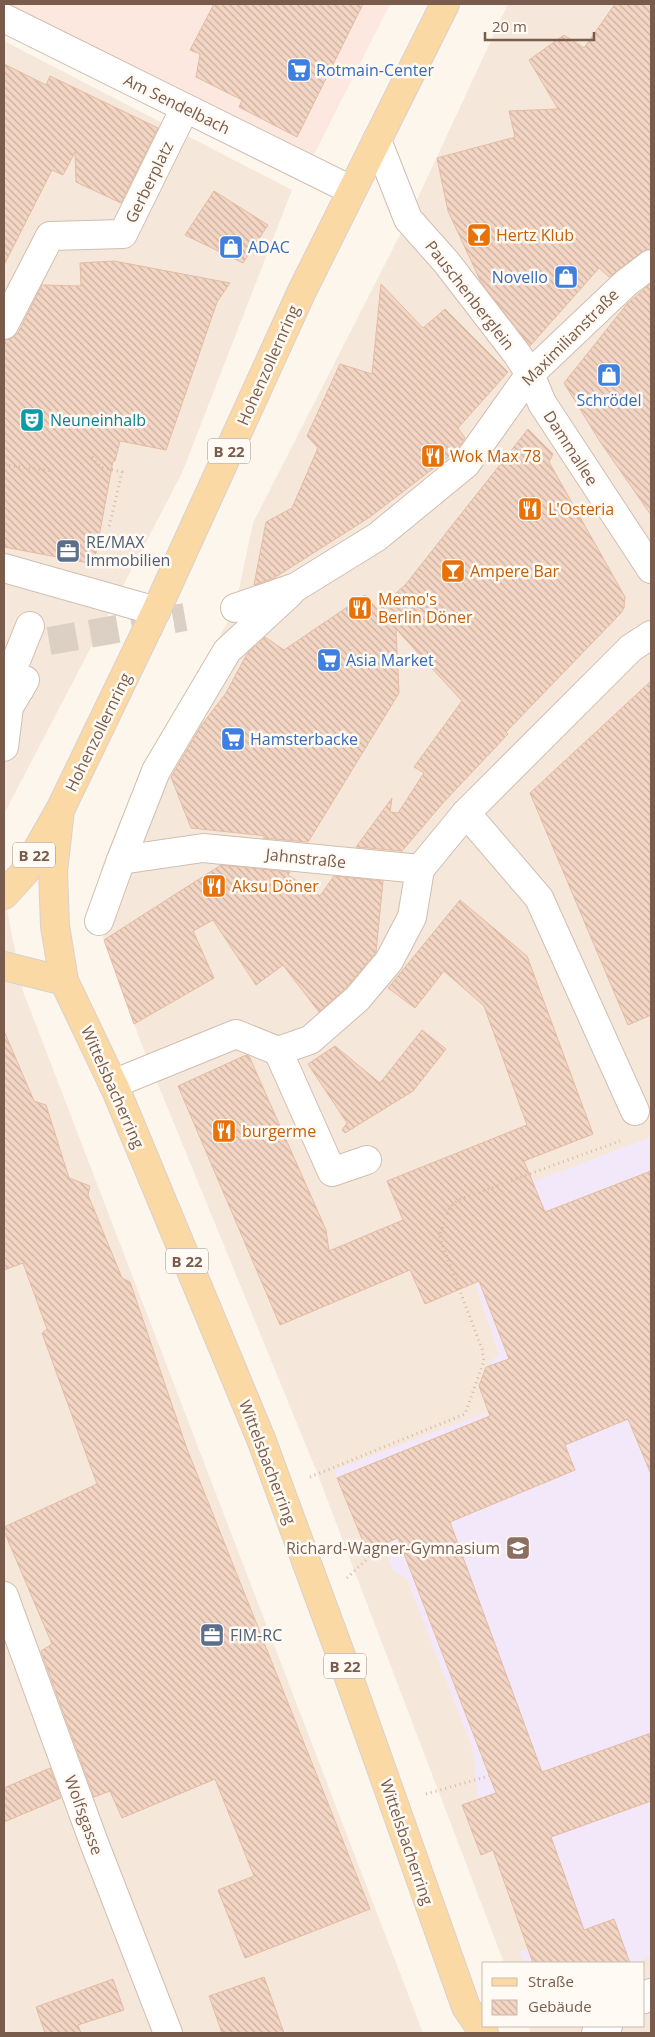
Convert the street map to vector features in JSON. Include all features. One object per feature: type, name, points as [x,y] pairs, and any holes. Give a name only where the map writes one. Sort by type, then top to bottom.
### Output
[{"type":"main road","name":"Hohenzollernring","points":[[60,810],[156,611],[298,300],[445,4]]},
{"type":"main road","name":"B 22","points":[[4,896],[24,873],[60,810]]},
{"type":"main road","name":"B 22","points":[[60,810],[53,871],[55,926],[64,980]]},
{"type":"main road","points":[[4,966],[64,980]]},
{"type":"main road","name":"Wittelsbacherring","points":[[64,980],[113,1084],[261,1439],[322,1602],[466,2007],[484,2033]]},
{"type":"street","name":"Am Sendelbach","points":[[4,18],[351,190]]},
{"type":"street","name":"Gerberplatz","points":[[4,326],[50,236],[123,234],[185,108]]},
{"type":"street","name":"Pauschenberglein","points":[[377,140],[408,219],[447,263],[517,354],[530,374]]},
{"type":"street","name":"Maximilianstraße","points":[[235,608],[296,587],[377,537],[466,464],[530,374],[626,282],[651,264]]},
{"type":"street","name":"Dammallee","points":[[530,374],[542,403],[651,570]]},
{"type":"street","points":[[4,568],[156,611]]},
{"type":"street","points":[[99,921],[156,771],[228,651],[296,587]]},
{"type":"street","points":[[4,747],[15,696],[7,682],[30,626]]},
{"type":"street","points":[[113,1084],[236,1034],[278,1050],[310,1040],[357,999],[389,961],[412,917],[420,869],[466,813],[631,648],[651,635]]},
{"type":"street","points":[[466,813],[539,898],[635,1111]]},
{"type":"street","name":"Jahnstraße","points":[[121,860],[203,848],[420,869]]},
{"type":"street","points":[[278,1050],[332,1172],[367,1160]]},
{"type":"street","name":"Wolfsgasse","points":[[4,1596],[93,1840],[168,2033]]},
{"type":"path","points":[[92,458],[100,467],[122,472],[109,527]]},
{"type":"path","points":[[4,465],[54,471]]},
{"type":"path","points":[[279,1489],[465,1414],[484,1361],[482,1349],[438,1236],[450,1207],[458,1200],[643,1132],[635,1111]]},
{"type":"path","points":[[322,1602],[382,1545]]},
{"type":"path","points":[[394,1803],[489,1776]]},
{"type":"shaded area","points":[[5,4],[390,4],[311,161]]},
{"type":"shaded area","points":[[508,4],[651,4],[651,2033],[531,2033],[528,2027],[645,2027],[645,1962],[504,1962],[316,1470],[141,1043],[99,921],[101,869],[120,822],[235,608],[253,523],[408,219]]},
{"type":"shaded area","points":[[4,41],[292,190],[182,473],[4,814]]},
{"type":"shaded area","points":[[4,895],[23,991],[423,2033],[4,2033]]},
{"type":"shaded area","name":"Richard-Wagner-Gymnasium","points":[[651,1137],[651,1955],[639,1962],[524,1962],[519,1952],[528,1949],[493,1851],[481,1855],[462,1805],[478,1799],[472,1747],[407,1579],[394,1571],[382,1545],[367,1551],[334,1470],[488,1412],[479,1386],[486,1367],[499,1354],[451,1213]]},
{"type":"building","name":"Rotmain-Center","points":[[214,4],[363,4],[297,137],[239,107],[242,100],[196,77],[200,54],[190,50]]},
{"type":"building","points":[[615,4],[651,4],[651,249],[642,252],[609,277],[599,268],[530,346],[481,282],[448,211],[437,158],[515,137],[509,111],[558,109],[529,60],[564,35],[584,48]]},
{"type":"building","points":[[4,64],[46,85],[50,76],[158,128],[121,203],[76,182],[75,152],[63,175],[52,170],[4,265]]},
{"type":"building","points":[[214,191],[268,225],[243,263],[185,235]]},
{"type":"building","points":[[114,261],[230,283],[217,302],[166,450],[120,441],[115,461],[113,461],[94,564],[4,547],[4,340],[12,338],[18,333],[42,285],[81,286],[80,263]]},
{"type":"building","points":[[651,283],[651,515],[601,443],[564,383],[627,304]]},
{"type":"building","points":[[381,284],[423,328],[445,309],[508,372],[458,428],[465,438],[456,451],[370,517],[274,578],[254,585],[266,522],[292,508],[318,448],[307,436],[340,364],[372,374]]},
{"type":"building","points":[[528,429],[553,454],[549,462],[625,597],[624,608],[621,613],[506,732],[508,734],[442,804],[402,851],[356,847],[392,798],[390,812],[398,813],[424,773],[414,767],[462,701],[396,629],[399,693],[308,842],[191,828],[171,777],[201,726],[226,693],[247,654],[265,637],[284,650],[365,595],[378,610],[406,584]]},
{"type":"building","points":[[651,681],[651,1015],[628,1025],[530,793]]},
{"type":"building","points":[[221,865],[290,872],[288,875],[320,896],[334,876],[383,881],[376,952],[346,988],[319,1012],[283,965],[256,985],[213,920],[193,931],[214,978],[134,1024],[104,940]]},
{"type":"building","points":[[460,900],[527,956],[593,1134],[524,1161],[545,1212],[651,1171],[651,1472],[628,1419],[565,1445],[575,1470],[450,1522],[542,1772],[651,1733],[651,1801],[551,1837],[584,1930],[614,1919],[630,1962],[533,1962],[493,1850],[481,1855],[462,1805],[496,1793],[398,1538],[367,1551],[337,1478],[490,1416],[479,1386],[486,1367],[509,1359],[479,1281],[425,1304],[410,1270],[280,1325],[178,1086],[246,1055],[249,1056],[326,1230],[329,1251],[403,1220],[387,1181],[527,1125],[484,1006],[444,971],[415,1008],[388,988]]},
{"type":"building","points":[[422,1030],[446,1049],[413,1091],[345,1133],[342,1130],[347,1123],[308,1064],[335,1046],[380,1083]]},
{"type":"building","points":[[4,1031],[34,1101],[46,1105],[69,1178],[90,1186],[88,1195],[122,1278],[130,1282],[187,1449],[370,1909],[245,1958],[218,1890],[254,1876],[215,1779],[122,1818],[110,1791],[94,1797],[41,1651],[52,1644],[4,1531],[4,1527],[97,1484],[42,1333],[47,1329],[23,1263],[4,1270]]},
{"type":"building","points":[[50,1768],[61,1798],[4,1822],[4,1788]]},
{"type":"building","points":[[264,1977],[284,2033],[222,2033],[209,1996]]},
{"type":"building","points":[[113,1979],[124,2010],[78,2025],[81,2033],[45,2033],[36,2007]]},
{"type":"tunnel","points":[[49,641],[185,617]]},
{"type":"place","name":"Rotmain-Center","points":[[299,70]]},
{"type":"place","name":"Hertz Klub","points":[[479,235]]},
{"type":"place","name":"ADAC","points":[[231,247]]},
{"type":"place","name":"Novello","points":[[566,277]]},
{"type":"place","name":"Schrödel","points":[[609,375]]},
{"type":"place","name":"Neuneinhalb","points":[[32,420]]},
{"type":"place","name":"Wok Max 78","points":[[433,456]]},
{"type":"place","name":"L'Osteria","points":[[530,509]]},
{"type":"place","name":"RE/MAX Immobilien","points":[[68,551]]},
{"type":"place","name":"Ampere Bar","points":[[453,571]]},
{"type":"place","name":"Memo's Berlin Döner","points":[[360,608]]},
{"type":"place","name":"Asia Market","points":[[329,660]]},
{"type":"place","name":"Hamsterbacke","points":[[233,739]]},
{"type":"place","name":"Aksu Döner","points":[[214,886]]},
{"type":"place","name":"burgerme","points":[[224,1131]]},
{"type":"place","name":"Richard-Wagner-Gymnasium","points":[[518,1548]]},
{"type":"place","name":"FIM-RC","points":[[212,1635]]}]
